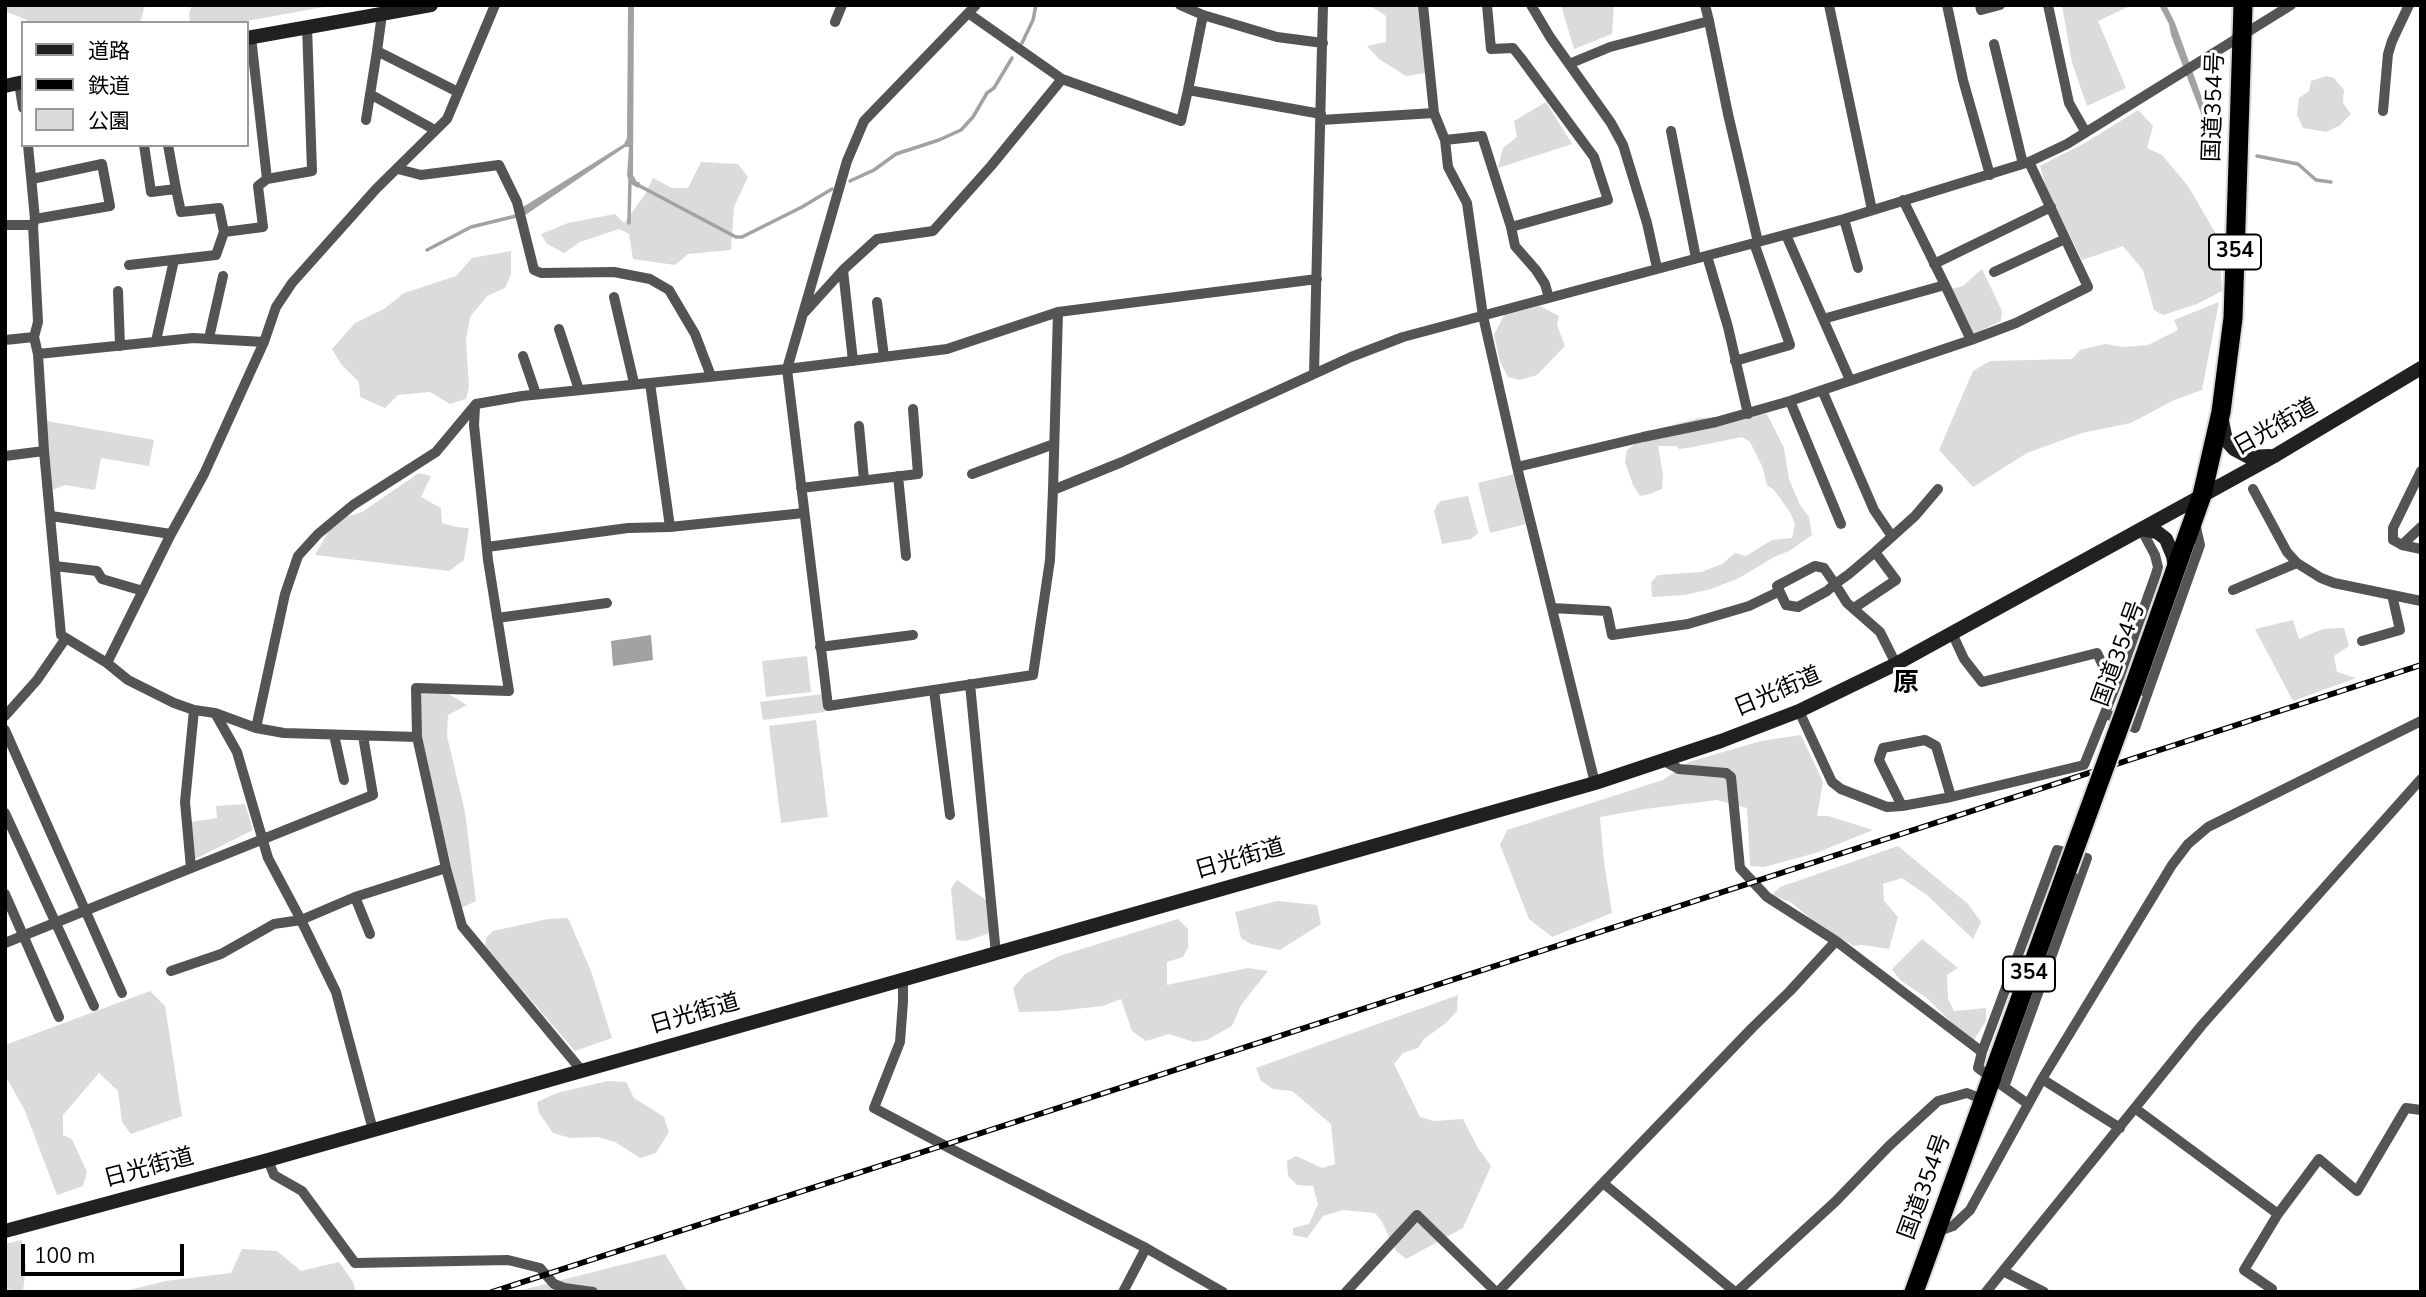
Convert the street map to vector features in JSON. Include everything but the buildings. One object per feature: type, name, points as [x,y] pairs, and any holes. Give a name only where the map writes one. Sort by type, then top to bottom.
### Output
[{"type":"highway","name":"国道354号","points":[[1914,1292],[1984,1100],[1998,1082],[2126,685],[2176,572],[2202,495],[2221,412],[2233,318],[2243,5]]},
{"type":"main road","points":[[249,37],[431,5]]},
{"type":"main road","name":"日光街道","points":[[5,1231],[268,1160],[996,954],[1664,761],[1799,711],[1896,664],[2276,455],[2421,368]]},
{"type":"main road","points":[[2221,412],[2223,432],[2234,449],[2249,457],[2276,455]]},
{"type":"main road","points":[[2141,529],[2157,532],[2166,539],[2174,555],[2176,572]]},
{"type":"street","points":[[107,663],[204,474],[264,342],[276,307],[292,283],[376,189],[447,119],[495,5]]},
{"type":"street","points":[[835,22],[842,5]]},
{"type":"street","points":[[1180,5],[1203,15],[1277,37],[1323,43]]},
{"type":"street","points":[[1314,374],[1323,5]]},
{"type":"street","points":[[1423,5],[1434,113],[1445,140],[1448,167],[1467,202],[1483,316],[1517,467],[1595,783]]},
{"type":"street","points":[[1487,5],[1491,49],[1513,48],[1521,58],[1594,157],[1608,201],[1511,227]]},
{"type":"street","points":[[1531,5],[1623,145],[1647,223],[1657,268]]},
{"type":"street","points":[[1705,5],[1756,243],[1790,345],[1735,361]]},
{"type":"street","points":[[1829,5],[1872,210]]},
{"type":"street","points":[[1947,5],[1963,80],[1990,175]]},
{"type":"street","points":[[1980,5],[1981,10],[2000,5]]},
{"type":"street","points":[[2048,5],[2069,103],[2085,131]]},
{"type":"street","points":[[1053,490],[1403,337],[1844,219],[2026,163],[2067,144],[2291,5]]},
{"type":"street","points":[[2383,111],[2388,54],[2409,5]]},
{"type":"street","points":[[1058,312],[1050,560],[1040,613],[1033,675],[828,706],[787,369],[847,162],[864,121],[972,9],[1062,79],[1181,121],[1203,15]]},
{"type":"street","points":[[366,120],[382,13]]},
{"type":"street","points":[[1569,64],[1610,47],[1709,21]]},
{"type":"street","points":[[224,232],[263,227],[258,186],[267,179],[312,171],[307,26]]},
{"type":"street","points":[[249,37],[267,179]]},
{"type":"street","points":[[1517,467],[1748,414],[1790,401],[1971,340],[2015,323],[2088,287],[2051,207],[2026,163],[1994,44]]},
{"type":"street","points":[[377,51],[458,92]]},
{"type":"street","points":[[803,314],[877,239],[933,231],[991,166],[1062,79]]},
{"type":"street","points":[[1188,90],[1321,117],[1434,113]]},
{"type":"street","points":[[370,94],[435,130]]},
{"type":"street","points":[[1671,131],[1701,257],[1728,327],[1748,414]]},
{"type":"street","points":[[1445,140],[1482,136],[1515,246],[1536,270],[1545,284],[1549,298]]},
{"type":"street","points":[[28,147],[38,322],[34,337],[38,354],[61,635],[107,663],[128,680],[174,704],[215,713],[256,728],[284,733],[417,737]]},
{"type":"street","points":[[144,147],[151,192],[176,189]]},
{"type":"street","points":[[129,265],[216,255],[224,232],[219,208],[181,212],[168,147]]},
{"type":"street","points":[[5,225],[34,222],[110,206],[102,164],[32,179]]},
{"type":"street","points":[[398,169],[421,175],[499,165],[517,202],[534,270],[541,273],[614,272],[650,279],[669,290],[695,334],[711,376]]},
{"type":"street","points":[[1903,200],[1971,340]]},
{"type":"street","points":[[1934,264],[2051,207]]},
{"type":"street","points":[[1844,219],[1858,268]]},
{"type":"street","points":[[1786,235],[1850,380]]},
{"type":"street","points":[[1994,272],[2065,239]]},
{"type":"street","points":[[156,341],[174,260]]},
{"type":"street","points":[[844,270],[853,360]]},
{"type":"street","points":[[209,338],[223,276]]},
{"type":"street","points":[[256,728],[285,594],[298,556],[318,534],[353,505],[436,452],[476,404],[536,394],[787,369],[947,349],[1058,312],[1317,279]]},
{"type":"street","points":[[1823,319],[1945,285]]},
{"type":"street","points":[[118,291],[120,346]]},
{"type":"street","points":[[614,297],[634,383]]},
{"type":"street","points":[[877,302],[884,357]]},
{"type":"street","points":[[559,330],[579,390]]},
{"type":"street","points":[[5,340],[34,337]]},
{"type":"street","points":[[38,354],[209,338],[264,342]]},
{"type":"street","points":[[523,356],[536,394]]},
{"type":"street","points":[[650,383],[670,527]]},
{"type":"street","points":[[1822,390],[1874,510],[1891,535]]},
{"type":"street","points":[[1790,401],[1841,524]]},
{"type":"street","points":[[476,404],[474,425],[487,547],[509,691],[415,688],[417,737],[446,868],[462,926],[582,1071]]},
{"type":"street","points":[[801,488],[919,474],[914,409]]},
{"type":"street","points":[[859,426],[864,480]]},
{"type":"street","points":[[972,474],[1054,444]]},
{"type":"street","points":[[5,456],[44,451]]},
{"type":"street","points":[[2421,471],[2393,528],[2393,540],[2421,549]]},
{"type":"street","points":[[898,476],[905,556]]},
{"type":"street","points":[[1896,664],[1880,632],[1847,603],[1835,584],[1824,568],[1815,566],[1777,586],[1786,605],[1798,607],[1835,584],[1875,552],[1915,516],[1938,489]]},
{"type":"street","points":[[2253,489],[2287,552],[2297,563],[2334,583],[2421,601]]},
{"type":"street","points":[[487,547],[628,528],[670,527],[804,513]]},
{"type":"street","points":[[51,516],[171,534]]},
{"type":"street","points":[[2105,713],[2134,728],[2200,545],[2194,520]]},
{"type":"street","points":[[2402,545],[2421,527]]},
{"type":"street","points":[[1799,711],[1832,782],[1840,789],[1887,807],[1951,797],[2084,765],[2105,713],[2126,685],[2158,567],[2155,555],[2141,529]]},
{"type":"street","points":[[1854,608],[1896,580],[1875,552]]},
{"type":"street","points":[[2234,590],[2297,563]]},
{"type":"street","points":[[55,566],[97,571],[102,579],[143,590]]},
{"type":"street","points":[[1552,608],[1607,611],[1612,635],[1688,624],[1749,606],[1778,592]]},
{"type":"street","points":[[2362,641],[2400,630],[2392,595]]},
{"type":"street","points":[[497,618],[607,603]]},
{"type":"street","points":[[1952,633],[1964,659],[1982,682],[2097,653],[2107,674],[2126,685]]},
{"type":"street","points":[[820,647],[913,635]]},
{"type":"street","points":[[5,716],[37,680],[66,638]]},
{"type":"street","points":[[970,684],[996,954]]},
{"type":"street","points":[[934,690],[950,815]]},
{"type":"street","points":[[191,867],[185,802],[194,710]]},
{"type":"street","points":[[215,713],[237,752],[268,858],[336,992],[373,1130]]},
{"type":"street","points":[[1936,1232],[1954,1226],[1969,1210],[2042,1079],[2172,865],[2188,844],[2208,827],[2421,721]]},
{"type":"street","points":[[5,730],[122,993]]},
{"type":"street","points":[[334,735],[344,780]]},
{"type":"street","points":[[5,943],[262,837],[373,795],[363,736]]},
{"type":"street","points":[[1902,806],[1879,760],[1883,748],[1925,740],[1936,746],[1951,797]]},
{"type":"street","points":[[1664,761],[1679,768],[1726,773],[1731,777],[1741,868],[1767,897],[1836,941],[1982,1052]]},
{"type":"street","points":[[1986,1292],[2202,1025],[2421,779]]},
{"type":"street","points":[[5,813],[94,1006]]},
{"type":"street","points":[[1998,1082],[2087,858],[2057,850],[1982,1052],[1978,1069],[2028,1104]]},
{"type":"street","points":[[171,971],[221,954],[274,924],[301,920],[355,897],[446,868]]},
{"type":"street","points":[[5,894],[59,1017]]},
{"type":"street","points":[[355,897],[370,934]]},
{"type":"street","points":[[1346,1292],[1417,1215],[1497,1292],[1836,941]]},
{"type":"street","points":[[903,980],[900,1042],[874,1108],[1146,1248],[1223,1292]]},
{"type":"street","points":[[2042,1079],[2120,1128]]},
{"type":"street","points":[[1603,1183],[1736,1292],[1836,1202],[1889,1146],[1938,1101],[1967,1093],[1984,1100]]},
{"type":"street","points":[[2270,1292],[2272,1289],[2244,1270],[2278,1214],[2319,1159],[2357,1191],[2406,1108],[2421,1110]]},
{"type":"street","points":[[2136,1109],[2278,1214]]},
{"type":"street","points":[[268,1160],[274,1175],[302,1191],[355,1263],[508,1260],[540,1268],[554,1284],[564,1288],[593,1292]]},
{"type":"street","points":[[1123,1292],[1146,1248]]},
{"type":"street","points":[[2003,1271],[2044,1292]]},
{"type":"green space","points":[[5,5],[145,5],[141,21],[27,21],[5,11]]},
{"type":"green space","points":[[192,5],[335,5],[246,21],[190,21]]},
{"type":"green space","points":[[1369,5],[1419,5],[1426,73],[1406,76],[1379,59],[1367,46],[1386,42],[1386,16]]},
{"type":"green space","points":[[1561,5],[1614,5],[1612,34],[1574,49]]},
{"type":"green space","points":[[2062,5],[2132,5],[2098,21],[2126,88],[2087,106],[2072,63]]},
{"type":"green space","points":[[2326,76],[2334,78],[2344,90],[2343,103],[2351,114],[2339,126],[2326,132],[2303,128],[2297,115],[2299,98],[2309,91],[2311,81]]},
{"type":"green space","points":[[1546,102],[1572,144],[1498,168],[1503,148],[1517,137],[1514,121]]},
{"type":"green space","points":[[2138,110],[2153,126],[2147,148],[2162,155],[2188,186],[2216,234],[2220,258],[2222,291],[2197,304],[2163,315],[2154,310],[2143,270],[2123,246],[2082,260],[2046,188],[2040,166],[2085,143]]},
{"type":"green space","points":[[701,162],[738,164],[748,177],[734,207],[731,250],[688,254],[675,265],[633,259],[629,234],[619,229],[580,242],[564,253],[547,244],[541,234],[568,223],[615,214],[624,223],[644,196],[653,178],[672,188],[688,188]]},
{"type":"green space","points":[[511,251],[511,275],[505,288],[487,296],[470,317],[466,340],[469,387],[466,399],[450,404],[430,392],[398,395],[385,408],[360,397],[359,382],[341,364],[332,349],[355,323],[384,309],[404,293],[456,276],[472,258]]},
{"type":"green space","points":[[1982,269],[2002,311],[2001,321],[1972,335],[1951,289],[1963,286]]},
{"type":"green space","points":[[2219,302],[2202,390],[2174,400],[2131,423],[2082,433],[2027,453],[1973,487],[1939,450],[1973,371],[1990,361],[2072,359],[2080,350],[2105,344],[2124,347],[2148,345],[2178,330],[2174,320]]},
{"type":"green space","points":[[1540,306],[1559,316],[1557,325],[1565,346],[1537,375],[1520,380],[1508,377],[1500,362],[1494,335],[1504,315]]},
{"type":"green space","points":[[1767,414],[1784,448],[1789,479],[1800,505],[1809,517],[1812,535],[1789,551],[1739,578],[1711,589],[1685,595],[1652,597],[1651,582],[1658,575],[1701,572],[1722,564],[1735,553],[1746,556],[1772,540],[1792,538],[1795,524],[1790,512],[1767,485],[1762,466],[1750,442],[1742,437],[1679,449],[1676,446],[1658,446],[1663,475],[1662,489],[1640,496],[1625,462],[1627,450],[1654,430],[1699,418]]},
{"type":"green space","points":[[47,421],[154,440],[149,466],[101,458],[95,490],[65,485],[50,491]]},
{"type":"green space","points":[[419,473],[431,476],[421,497],[441,508],[442,523],[469,528],[464,560],[449,571],[315,555],[335,520],[362,512]]},
{"type":"green space","points":[[1514,474],[1526,524],[1490,533],[1478,483]]},
{"type":"green space","points":[[1468,496],[1478,533],[1471,539],[1442,544],[1434,511],[1437,505],[1441,501]]},
{"type":"green space","points":[[2293,620],[2299,639],[2323,629],[2344,628],[2349,646],[2334,656],[2337,672],[2356,678],[2293,701],[2255,629]]},
{"type":"green space","points":[[807,656],[811,692],[766,697],[762,661]]},
{"type":"green space","points":[[445,692],[467,705],[448,715],[447,736],[465,812],[476,901],[461,908],[421,738],[420,693]]},
{"type":"green space","points":[[823,694],[825,712],[763,720],[760,702]]},
{"type":"green space","points":[[816,720],[828,817],[781,823],[769,726]]},
{"type":"green space","points":[[1801,735],[1823,782],[1817,816],[1828,816],[1873,830],[1816,853],[1764,867],[1750,866],[1747,808],[1717,800],[1600,817],[1612,913],[1552,937],[1529,919],[1500,845],[1507,830],[1663,780],[1689,762],[1761,741]]},
{"type":"green space","points":[[245,804],[253,830],[195,859],[191,822],[217,818],[216,806]]},
{"type":"green space","points":[[1898,846],[1968,904],[1981,922],[1973,939],[1928,896],[1902,878],[1883,884],[1884,901],[1898,917],[1889,949],[1854,946],[1819,926],[1792,903],[1772,895],[1780,887]]},
{"type":"green space","points":[[957,880],[986,900],[990,933],[966,941],[956,940],[951,889]]},
{"type":"green space","points":[[1277,901],[1317,905],[1321,924],[1280,950],[1251,944],[1241,938],[1235,912]]},
{"type":"green space","points":[[568,918],[591,971],[612,1038],[575,1051],[485,947],[486,938],[493,931],[548,919]]},
{"type":"green space","points":[[1178,919],[1188,929],[1188,948],[1183,957],[1167,962],[1167,985],[1248,968],[1268,971],[1241,1005],[1232,1026],[1207,1040],[1194,1042],[1169,1034],[1146,1041],[1132,1031],[1121,999],[1103,1006],[1019,1012],[1013,988],[1025,974],[1059,956]]},
{"type":"green space","points":[[1922,939],[1958,968],[1947,975],[1948,999],[1954,1011],[1986,1008],[1986,1021],[1974,1040],[1955,1026],[1928,999],[1900,980],[1892,969]]},
{"type":"green space","points":[[150,991],[165,1006],[182,1116],[131,1134],[122,1122],[118,1091],[99,1073],[63,1115],[63,1135],[72,1139],[87,1172],[83,1186],[57,1195],[25,1111],[5,1075],[5,1045]]},
{"type":"green space","points":[[1458,995],[1457,1011],[1446,1023],[1424,1039],[1418,1048],[1403,1053],[1394,1064],[1420,1117],[1434,1121],[1463,1119],[1491,1166],[1463,1228],[1406,1259],[1396,1251],[1375,1213],[1343,1210],[1323,1216],[1307,1238],[1293,1235],[1293,1228],[1309,1224],[1318,1204],[1313,1186],[1297,1185],[1288,1176],[1287,1161],[1296,1156],[1322,1168],[1335,1164],[1331,1124],[1292,1091],[1273,1089],[1261,1081],[1256,1068]]},
{"type":"green space","points":[[607,1081],[626,1082],[634,1098],[664,1117],[669,1132],[656,1153],[640,1158],[615,1142],[598,1137],[570,1138],[553,1133],[539,1113],[537,1102],[557,1093]]},
{"type":"green space","points":[[22,1240],[26,1266],[23,1291],[5,1289],[5,1244]]},
{"type":"green space","points":[[242,1249],[277,1251],[301,1271],[339,1262],[353,1282],[356,1292],[121,1292],[166,1281],[231,1273]]},
{"type":"green space","points":[[665,1254],[688,1292],[514,1292]]},
{"type":"shaded area","points":[[628,5],[634,5],[633,175],[637,182],[640,182],[638,188],[631,184],[627,176],[629,147],[625,147],[518,220],[515,212],[624,144],[627,138]]},
{"type":"shaded area","points":[[2166,5],[2219,145],[2215,150],[2169,24],[2160,7]]},
{"type":"shaded area","points":[[651,635],[653,660],[613,666],[611,641]]},
{"type":"waterway","points":[[1022,43],[1033,20],[1036,5]]},
{"type":"waterway","points":[[850,181],[874,170],[896,154],[961,130],[973,117],[987,93],[994,88],[1012,58]]},
{"type":"waterway","points":[[2257,156],[2298,164],[2316,180],[2331,182]]},
{"type":"waterway","points":[[629,223],[630,179]]},
{"type":"waterway","points":[[636,184],[736,237],[742,237],[832,189]]},
{"type":"waterway","points":[[427,250],[471,227],[516,216]]},
{"type":"railway","points":[[492,1292],[2421,665]]},
{"type":"district","name":"原","points":[[1906,685]]}]
